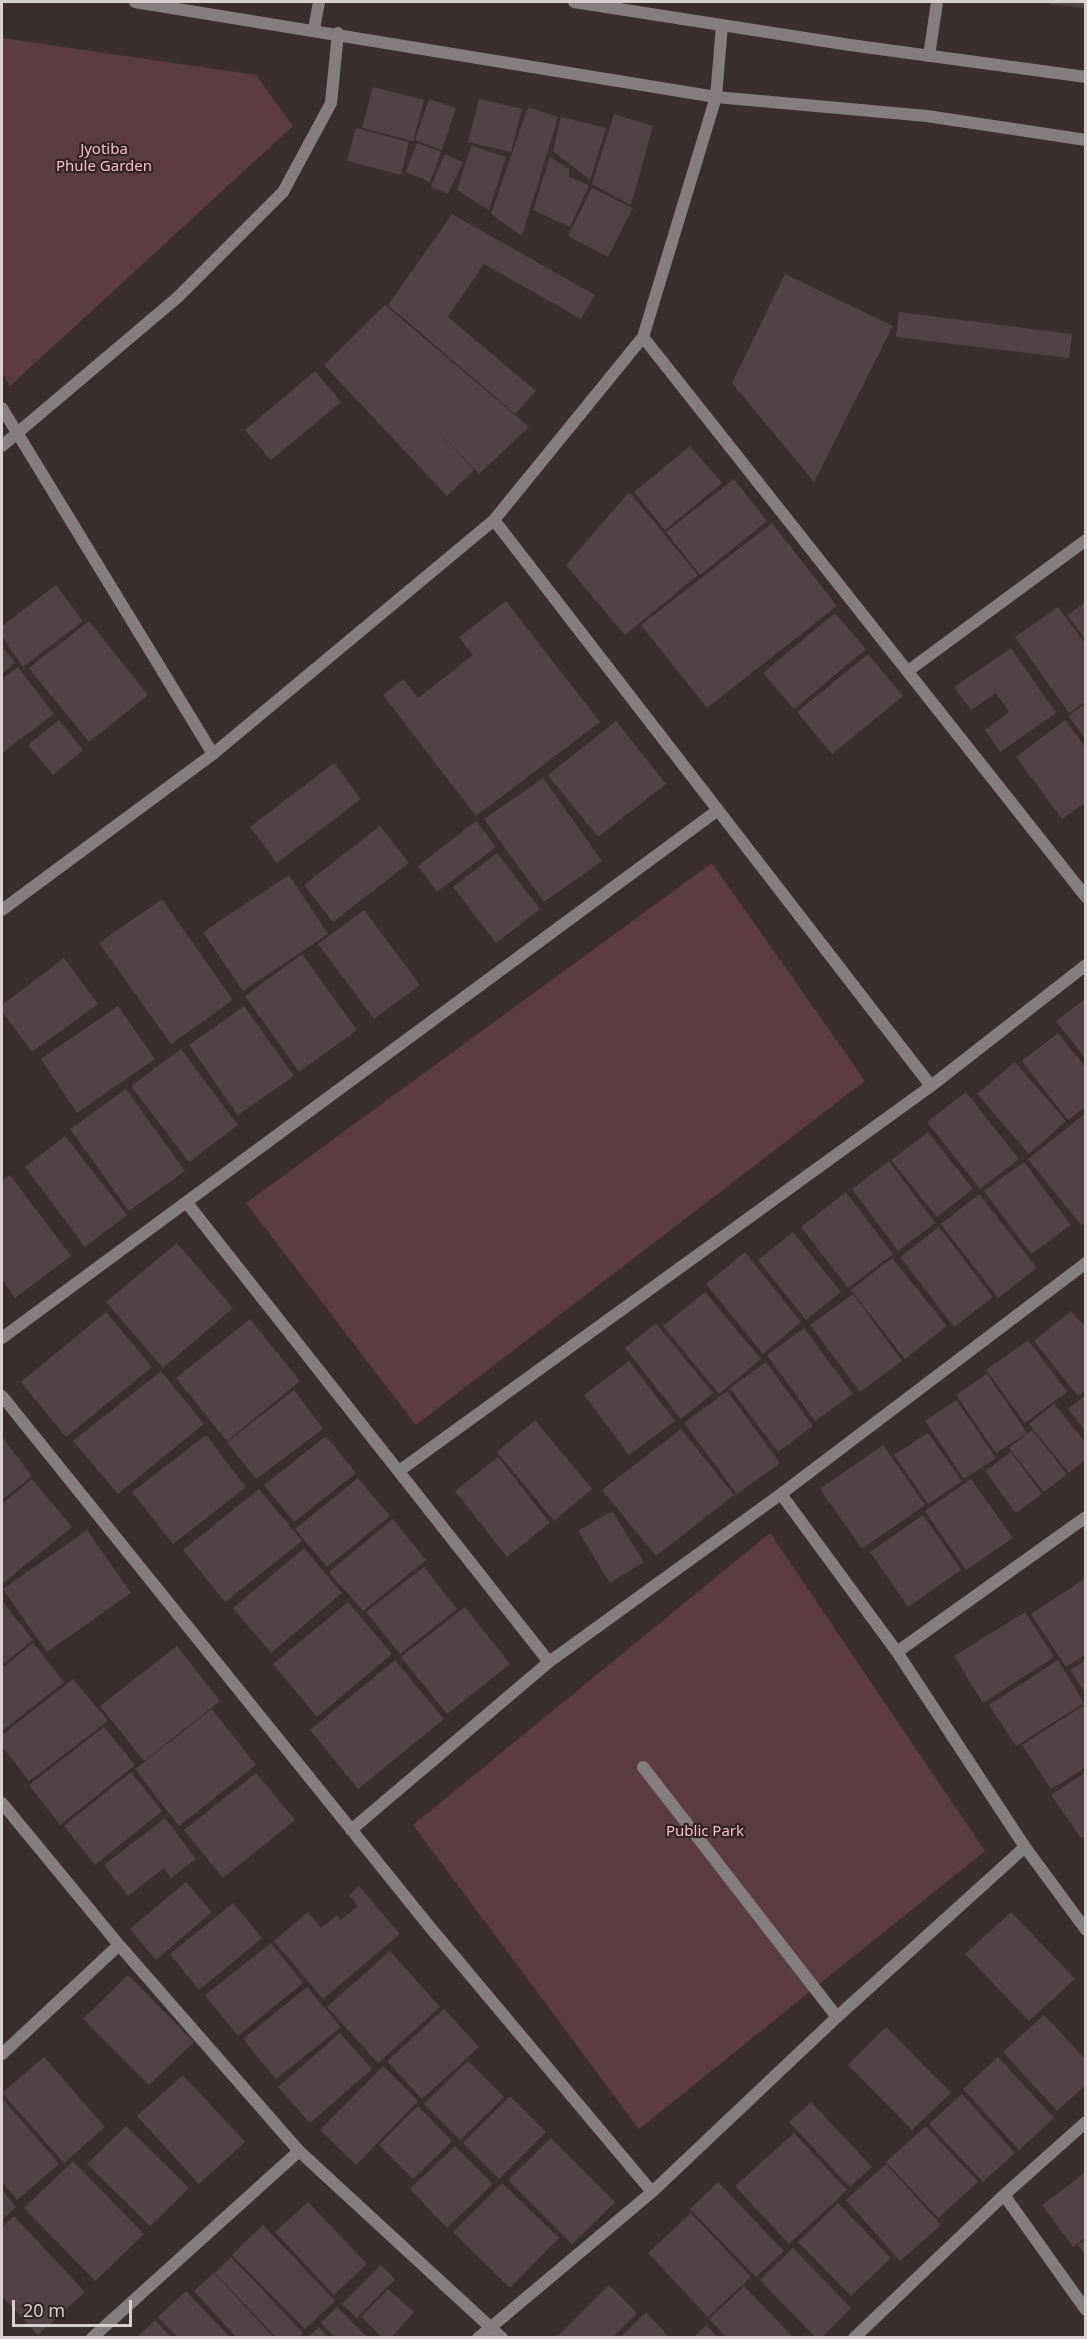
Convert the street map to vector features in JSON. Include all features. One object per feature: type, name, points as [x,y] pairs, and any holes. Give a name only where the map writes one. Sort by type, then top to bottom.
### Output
[{"type":"street","points":[[135,2],[314,29],[716,97],[927,116],[1086,140]]},
{"type":"street","points":[[314,29],[319,2]]},
{"type":"street","points":[[574,2],[930,56],[1086,77]]},
{"type":"street","points":[[930,56],[937,2]]},
{"type":"street","points":[[2,910],[213,754],[494,520],[643,337],[716,97],[722,25]]},
{"type":"street","points":[[2,446],[178,297],[283,192],[331,104],[338,33]]},
{"type":"street","points":[[643,337],[1086,897]]},
{"type":"street","points":[[2,408],[213,754]]},
{"type":"street","points":[[494,520],[931,1086]]},
{"type":"street","points":[[908,671],[1086,540]]},
{"type":"street","points":[[2,1338],[717,810]]},
{"type":"street","points":[[399,1471],[931,1086],[1086,965]]},
{"type":"street","points":[[187,1203],[549,1662]]},
{"type":"street","points":[[351,1830],[549,1662],[781,1494],[1086,1263]]},
{"type":"street","points":[[2,1396],[429,1926],[652,2192]]},
{"type":"street","points":[[781,1494],[897,1652],[1025,1847],[1086,1930]]},
{"type":"street","points":[[897,1652],[1086,1517]]},
{"type":"street","points":[[642,1767],[837,2017]]},
{"type":"street","points":[[2,1803],[119,1945],[299,2151],[502,2337]]},
{"type":"street","points":[[478,2337],[652,2192],[837,2017],[1025,1847]]},
{"type":"street","points":[[2,2054],[119,1945]]},
{"type":"street","points":[[854,2337],[1086,2122]]},
{"type":"street","points":[[92,2337],[299,2151]]},
{"type":"street","points":[[1005,2195],[1086,2310]]},
{"type":"green space","name":"Jyotiba Phule Garden","points":[[2,38],[256,75],[293,126],[10,386],[2,373]]},
{"type":"green space","points":[[712,863],[865,1081],[416,1425],[246,1203]]},
{"type":"green space","name":"Public Park","points":[[770,1533],[985,1851],[639,2129],[413,1825]]},
{"type":"building","points":[[1049,2],[1086,2],[1086,8],[1049,4]]},
{"type":"building","points":[[373,87],[424,100],[413,141],[362,128]]},
{"type":"building","points":[[429,99],[456,108],[442,150],[415,140]]},
{"type":"building","points":[[479,99],[522,109],[511,152],[468,142]]},
{"type":"building","points":[[528,107],[558,117],[522,236],[491,214]]},
{"type":"building","points":[[614,114],[653,126],[631,205],[592,184]]},
{"type":"building","points":[[561,117],[606,128],[590,180],[553,151]]},
{"type":"building","points":[[356,128],[409,142],[401,175],[347,161]]},
{"type":"building","points":[[417,143],[441,152],[430,182],[406,172]]},
{"type":"building","points":[[471,146],[506,157],[489,210],[457,190]]},
{"type":"building","points":[[445,154],[463,162],[448,194],[431,186]]},
{"type":"building","points":[[550,157],[569,169],[569,177],[589,185],[570,227],[533,210]]},
{"type":"building","points":[[592,188],[633,208],[608,257],[568,236]]},
{"type":"building","points":[[452,214],[595,295],[581,319],[484,264],[448,317],[536,391],[515,414],[388,305]]},
{"type":"building","points":[[785,274],[893,326],[814,482],[732,383]]},
{"type":"building","points":[[385,305],[529,427],[479,474],[434,427],[474,470],[447,496],[324,365]]},
{"type":"building","points":[[899,312],[1072,334],[1069,358],[896,337]]},
{"type":"building","points":[[315,371],[341,402],[271,460],[245,430]]},
{"type":"building","points":[[690,446],[722,483],[665,530],[634,492]]},
{"type":"building","points":[[734,479],[767,521],[700,575],[666,532]]},
{"type":"building","points":[[629,492],[698,575],[625,635],[566,565]]},
{"type":"building","points":[[772,523],[837,606],[707,708],[641,625]]},
{"type":"building","points":[[56,585],[83,621],[23,667],[2,637],[2,626]]},
{"type":"building","points":[[506,601],[600,722],[476,816],[383,695],[403,679],[418,698],[473,655],[459,637]]},
{"type":"building","points":[[1086,602],[1086,640],[1067,615]]},
{"type":"building","points":[[1058,607],[1086,645],[1086,701],[1069,713],[1015,637]]},
{"type":"building","points":[[835,613],[866,649],[794,709],[763,673]]},
{"type":"building","points":[[89,621],[148,695],[89,742],[29,668]]},
{"type":"building","points":[[2,646],[15,663],[2,673]]},
{"type":"building","points":[[1011,648],[1056,713],[1000,752],[985,730],[1009,712],[996,693],[971,710],[954,687]]},
{"type":"building","points":[[868,654],[903,696],[832,754],[797,712]]},
{"type":"building","points":[[18,667],[54,714],[2,753],[2,679]]},
{"type":"building","points":[[1086,703],[1086,739],[1068,716]]},
{"type":"building","points":[[59,720],[83,750],[53,775],[28,745]]},
{"type":"building","points":[[1065,720],[1086,748],[1086,802],[1062,819],[1016,757]]},
{"type":"building","points":[[616,721],[666,784],[598,837],[548,775]]},
{"type":"building","points":[[334,763],[361,799],[277,863],[250,827]]},
{"type":"building","points":[[543,778],[602,861],[544,902],[484,819]]},
{"type":"building","points":[[476,821],[496,847],[437,892],[418,866]]},
{"type":"building","points":[[380,826],[409,863],[333,922],[304,885]]},
{"type":"building","points":[[497,853],[540,909],[496,943],[453,887]]},
{"type":"building","points":[[289,875],[328,934],[243,991],[203,932]]},
{"type":"building","points":[[162,899],[233,1000],[171,1044],[99,943]]},
{"type":"building","points":[[364,910],[420,985],[374,1019],[318,944]]},
{"type":"building","points":[[302,954],[357,1030],[299,1072],[245,996]]},
{"type":"building","points":[[64,958],[98,1004],[32,1052],[2,1011],[2,1005]]},
{"type":"building","points":[[1086,998],[1086,1059],[1056,1021]]},
{"type":"building","points":[[118,1006],[155,1059],[77,1113],[41,1059]]},
{"type":"building","points":[[244,1006],[294,1076],[238,1115],[189,1045]]},
{"type":"building","points":[[1058,1033],[1086,1068],[1086,1106],[1068,1120],[1022,1061]]},
{"type":"building","points":[[181,1049],[238,1125],[189,1162],[131,1086]]},
{"type":"building","points":[[1015,1062],[1066,1121],[1029,1154],[977,1094]]},
{"type":"building","points":[[126,1089],[185,1171],[129,1211],[70,1129]]},
{"type":"building","points":[[966,1092],[1019,1159],[980,1189],[927,1122]]},
{"type":"building","points":[[1086,1113],[1086,1222],[1081,1225],[1028,1159]]},
{"type":"building","points":[[928,1132],[973,1189],[937,1217],[891,1160]]},
{"type":"building","points":[[65,1136],[127,1215],[85,1247],[25,1167]]},
{"type":"building","points":[[889,1161],[935,1223],[898,1251],[852,1189]]},
{"type":"building","points":[[1024,1162],[1071,1225],[1031,1254],[984,1191]]},
{"type":"building","points":[[10,1175],[71,1256],[15,1298],[2,1279],[2,1181]]},
{"type":"building","points":[[846,1192],[893,1254],[848,1288],[801,1227]]},
{"type":"building","points":[[979,1194],[1037,1268],[998,1298],[941,1224]]},
{"type":"building","points":[[939,1227],[993,1297],[954,1327],[900,1257]]},
{"type":"building","points":[[793,1232],[841,1292],[806,1320],[758,1260]]},
{"type":"building","points":[[177,1243],[233,1308],[163,1368],[106,1302]]},
{"type":"building","points":[[745,1252],[801,1322],[763,1354],[706,1284]]},
{"type":"building","points":[[892,1258],[947,1326],[905,1359],[851,1290]]},
{"type":"building","points":[[705,1292],[761,1359],[719,1394],[663,1326]]},
{"type":"building","points":[[853,1294],[902,1361],[860,1392],[810,1325]]},
{"type":"building","points":[[1071,1311],[1086,1328],[1086,1390],[1078,1396],[1034,1341]]},
{"type":"building","points":[[106,1312],[152,1367],[66,1437],[21,1382]]},
{"type":"building","points":[[250,1319],[300,1381],[227,1441],[176,1378]]},
{"type":"building","points":[[656,1323],[713,1393],[681,1419],[625,1348]]},
{"type":"building","points":[[804,1328],[853,1394],[815,1421],[767,1355]]},
{"type":"building","points":[[1028,1340],[1067,1392],[1025,1423],[986,1370]]},
{"type":"building","points":[[629,1361],[675,1421],[629,1455],[584,1395]]},
{"type":"building","points":[[766,1362],[813,1426],[778,1452],[730,1388]]},
{"type":"building","points":[[161,1371],[204,1424],[118,1494],[73,1441]]},
{"type":"building","points":[[987,1374],[1027,1433],[996,1453],[956,1395]]},
{"type":"building","points":[[294,1390],[323,1429],[256,1479],[227,1442]]},
{"type":"building","points":[[727,1391],[780,1463],[737,1494],[684,1423]]},
{"type":"building","points":[[1086,1395],[1086,1432],[1068,1409]]},
{"type":"building","points":[[956,1400],[996,1458],[964,1479],[925,1421]]},
{"type":"building","points":[[1054,1404],[1086,1443],[1086,1459],[1069,1473],[1029,1424]]},
{"type":"building","points":[[535,1420],[592,1489],[554,1521],[497,1452]]},
{"type":"building","points":[[681,1429],[734,1495],[656,1556],[602,1490]]},
{"type":"building","points":[[1032,1430],[1067,1474],[1044,1492],[1009,1448]]},
{"type":"building","points":[[928,1433],[962,1481],[928,1504],[894,1455]]},
{"type":"building","points":[[206,1435],[246,1487],[173,1544],[132,1492]]},
{"type":"building","points":[[326,1436],[356,1473],[294,1522],[264,1485]]},
{"type":"building","points":[[2,1437],[32,1476],[2,1500]]},
{"type":"building","points":[[883,1445],[925,1505],[862,1549],[820,1489]]},
{"type":"building","points":[[1011,1452],[1042,1494],[1016,1513],[985,1471]]},
{"type":"building","points":[[498,1457],[550,1523],[507,1557],[455,1491]]},
{"type":"building","points":[[358,1478],[390,1516],[327,1567],[295,1529]]},
{"type":"building","points":[[32,1479],[72,1527],[2,1584],[2,1504]]},
{"type":"building","points":[[971,1479],[1013,1538],[966,1570],[925,1511]]},
{"type":"building","points":[[259,1489],[302,1541],[225,1602],[183,1550]]},
{"type":"building","points":[[612,1511],[644,1562],[610,1583],[578,1531]]},
{"type":"building","points":[[923,1515],[961,1570],[908,1607],[870,1552]]},
{"type":"building","points":[[393,1519],[426,1560],[363,1611],[329,1572]]},
{"type":"building","points":[[87,1530],[131,1593],[47,1652],[3,1589]]},
{"type":"building","points":[[304,1548],[342,1593],[271,1653],[233,1608]]},
{"type":"building","points":[[424,1567],[457,1609],[400,1654],[366,1612]]},
{"type":"building","points":[[1086,1578],[1086,1654],[1066,1667],[1031,1614]]},
{"type":"building","points":[[2,1601],[33,1640],[2,1665]]},
{"type":"building","points":[[348,1602],[392,1654],[317,1717],[273,1664]]},
{"type":"building","points":[[465,1607],[510,1664],[447,1714],[401,1657]]},
{"type":"building","points":[[1025,1612],[1054,1657],[983,1703],[954,1656]]},
{"type":"building","points":[[33,1643],[64,1682],[2,1731],[2,1668]]},
{"type":"building","points":[[177,1646],[220,1701],[144,1761],[100,1706]]},
{"type":"building","points":[[395,1660],[444,1719],[358,1789],[310,1730]]},
{"type":"building","points":[[1058,1660],[1084,1703],[1016,1746],[989,1705]]},
{"type":"building","points":[[1086,1660],[1086,1694],[1070,1670]]},
{"type":"building","points":[[73,1679],[108,1721],[29,1781],[2,1746],[2,1735]]},
{"type":"building","points":[[1086,1704],[1086,1767],[1051,1789],[1022,1745]]},
{"type":"building","points":[[212,1709],[256,1765],[179,1826],[135,1769]]},
{"type":"building","points":[[104,1727],[135,1765],[60,1825],[29,1785]]},
{"type":"building","points":[[131,1772],[162,1811],[95,1865],[64,1826]]},
{"type":"building","points":[[1086,1772],[1086,1835],[1081,1838],[1051,1795]]},
{"type":"building","points":[[256,1773],[295,1820],[223,1878],[184,1830]]},
{"type":"building","points":[[165,1818],[196,1859],[171,1878],[164,1868],[128,1896],[104,1865]]},
{"type":"building","points":[[186,1882],[212,1912],[156,1960],[130,1929]]},
{"type":"building","points":[[359,1886],[400,1934],[323,1999],[274,1941],[308,1912],[321,1928],[337,1915],[341,1920],[358,1906],[349,1895]]},
{"type":"building","points":[[233,1903],[262,1938],[199,1990],[170,1954]]},
{"type":"building","points":[[1011,1912],[1075,1979],[1029,2021],[965,1954]]},
{"type":"building","points":[[271,1943],[303,1983],[238,2036],[205,1995]]},
{"type":"building","points":[[390,1951],[440,2007],[378,2063],[327,2007]]},
{"type":"building","points":[[128,1975],[194,2042],[149,2085],[83,2019]]},
{"type":"building","points":[[307,1987],[341,2027],[276,2079],[243,2039]]},
{"type":"building","points":[[444,2009],[479,2047],[422,2099],[387,2061]]},
{"type":"building","points":[[1044,2015],[1086,2060],[1086,2085],[1057,2111],[1003,2052]]},
{"type":"building","points":[[886,2027],[951,2093],[912,2130],[848,2065]]},
{"type":"building","points":[[340,2033],[372,2069],[310,2123],[278,2087]]},
{"type":"building","points":[[44,2057],[105,2127],[64,2163],[2,2093]]},
{"type":"building","points":[[998,2057],[1054,2118],[1019,2150],[963,2089]]},
{"type":"building","points":[[468,2061],[504,2097],[460,2140],[424,2104]]},
{"type":"building","points":[[383,2066],[418,2101],[356,2165],[320,2130]]},
{"type":"building","points":[[183,2075],[245,2142],[199,2184],[137,2116]]},
{"type":"building","points":[[962,2094],[1015,2153],[983,2182],[929,2124]]},
{"type":"building","points":[[510,2096],[546,2132],[499,2179],[463,2143]]},
{"type":"building","points":[[2,2098],[59,2164],[17,2200],[2,2182]]},
{"type":"building","points":[[811,2102],[872,2167],[850,2187],[789,2122]]},
{"type":"building","points":[[418,2106],[452,2141],[413,2179],[379,2145]]},
{"type":"building","points":[[126,2126],[189,2188],[150,2226],[87,2164]]},
{"type":"building","points":[[926,2126],[978,2182],[938,2218],[886,2162]]},
{"type":"building","points":[[794,2133],[847,2190],[789,2244],[735,2186]]},
{"type":"building","points":[[551,2138],[615,2202],[572,2244],[508,2180]]},
{"type":"building","points":[[455,2146],[493,2184],[447,2228],[410,2189]]},
{"type":"building","points":[[73,2161],[144,2234],[95,2281],[24,2208]]},
{"type":"building","points":[[886,2164],[941,2225],[900,2261],[846,2200]]},
{"type":"building","points":[[1086,2172],[1086,2237],[1073,2247],[1042,2205]]},
{"type":"building","points":[[718,2182],[784,2251],[756,2277],[690,2209]]},
{"type":"building","points":[[502,2183],[559,2238],[510,2288],[453,2232]]},
{"type":"building","points":[[2,2190],[16,2207],[2,2220]]},
{"type":"building","points":[[308,2202],[367,2264],[334,2295],[275,2232]]},
{"type":"building","points":[[838,2203],[891,2258],[851,2296],[798,2242]]},
{"type":"building","points":[[691,2213],[751,2277],[708,2317],[648,2253]]},
{"type":"building","points":[[14,2216],[85,2292],[38,2335],[2,2296],[2,2227]]},
{"type":"building","points":[[263,2225],[335,2301],[305,2329],[232,2255]]},
{"type":"building","points":[[1086,2239],[1086,2256],[1078,2245]]},
{"type":"building","points":[[793,2248],[851,2308],[821,2338],[816,2338],[760,2280]]},
{"type":"building","points":[[231,2257],[303,2333],[298,2338],[277,2338],[215,2273]]},
{"type":"building","points":[[381,2265],[395,2279],[357,2318],[342,2304]]},
{"type":"building","points":[[214,2273],[274,2338],[237,2338],[194,2291]]},
{"type":"building","points":[[609,2285],[637,2313],[612,2338],[556,2338]]},
{"type":"building","points":[[744,2286],[794,2338],[727,2338],[709,2319]]},
{"type":"building","points":[[388,2289],[414,2312],[391,2338],[383,2338],[361,2317]]},
{"type":"building","points":[[186,2291],[231,2338],[178,2338],[158,2317]]},
{"type":"building","points":[[337,2307],[368,2338],[336,2338],[321,2323]]},
{"type":"building","points":[[646,2312],[670,2338],[620,2338]]},
{"type":"building","points":[[155,2320],[172,2338],[136,2338]]},
{"type":"building","points":[[706,2325],[719,2338],[693,2338]]},
{"type":"building","points":[[319,2327],[329,2338],[307,2338]]}]
